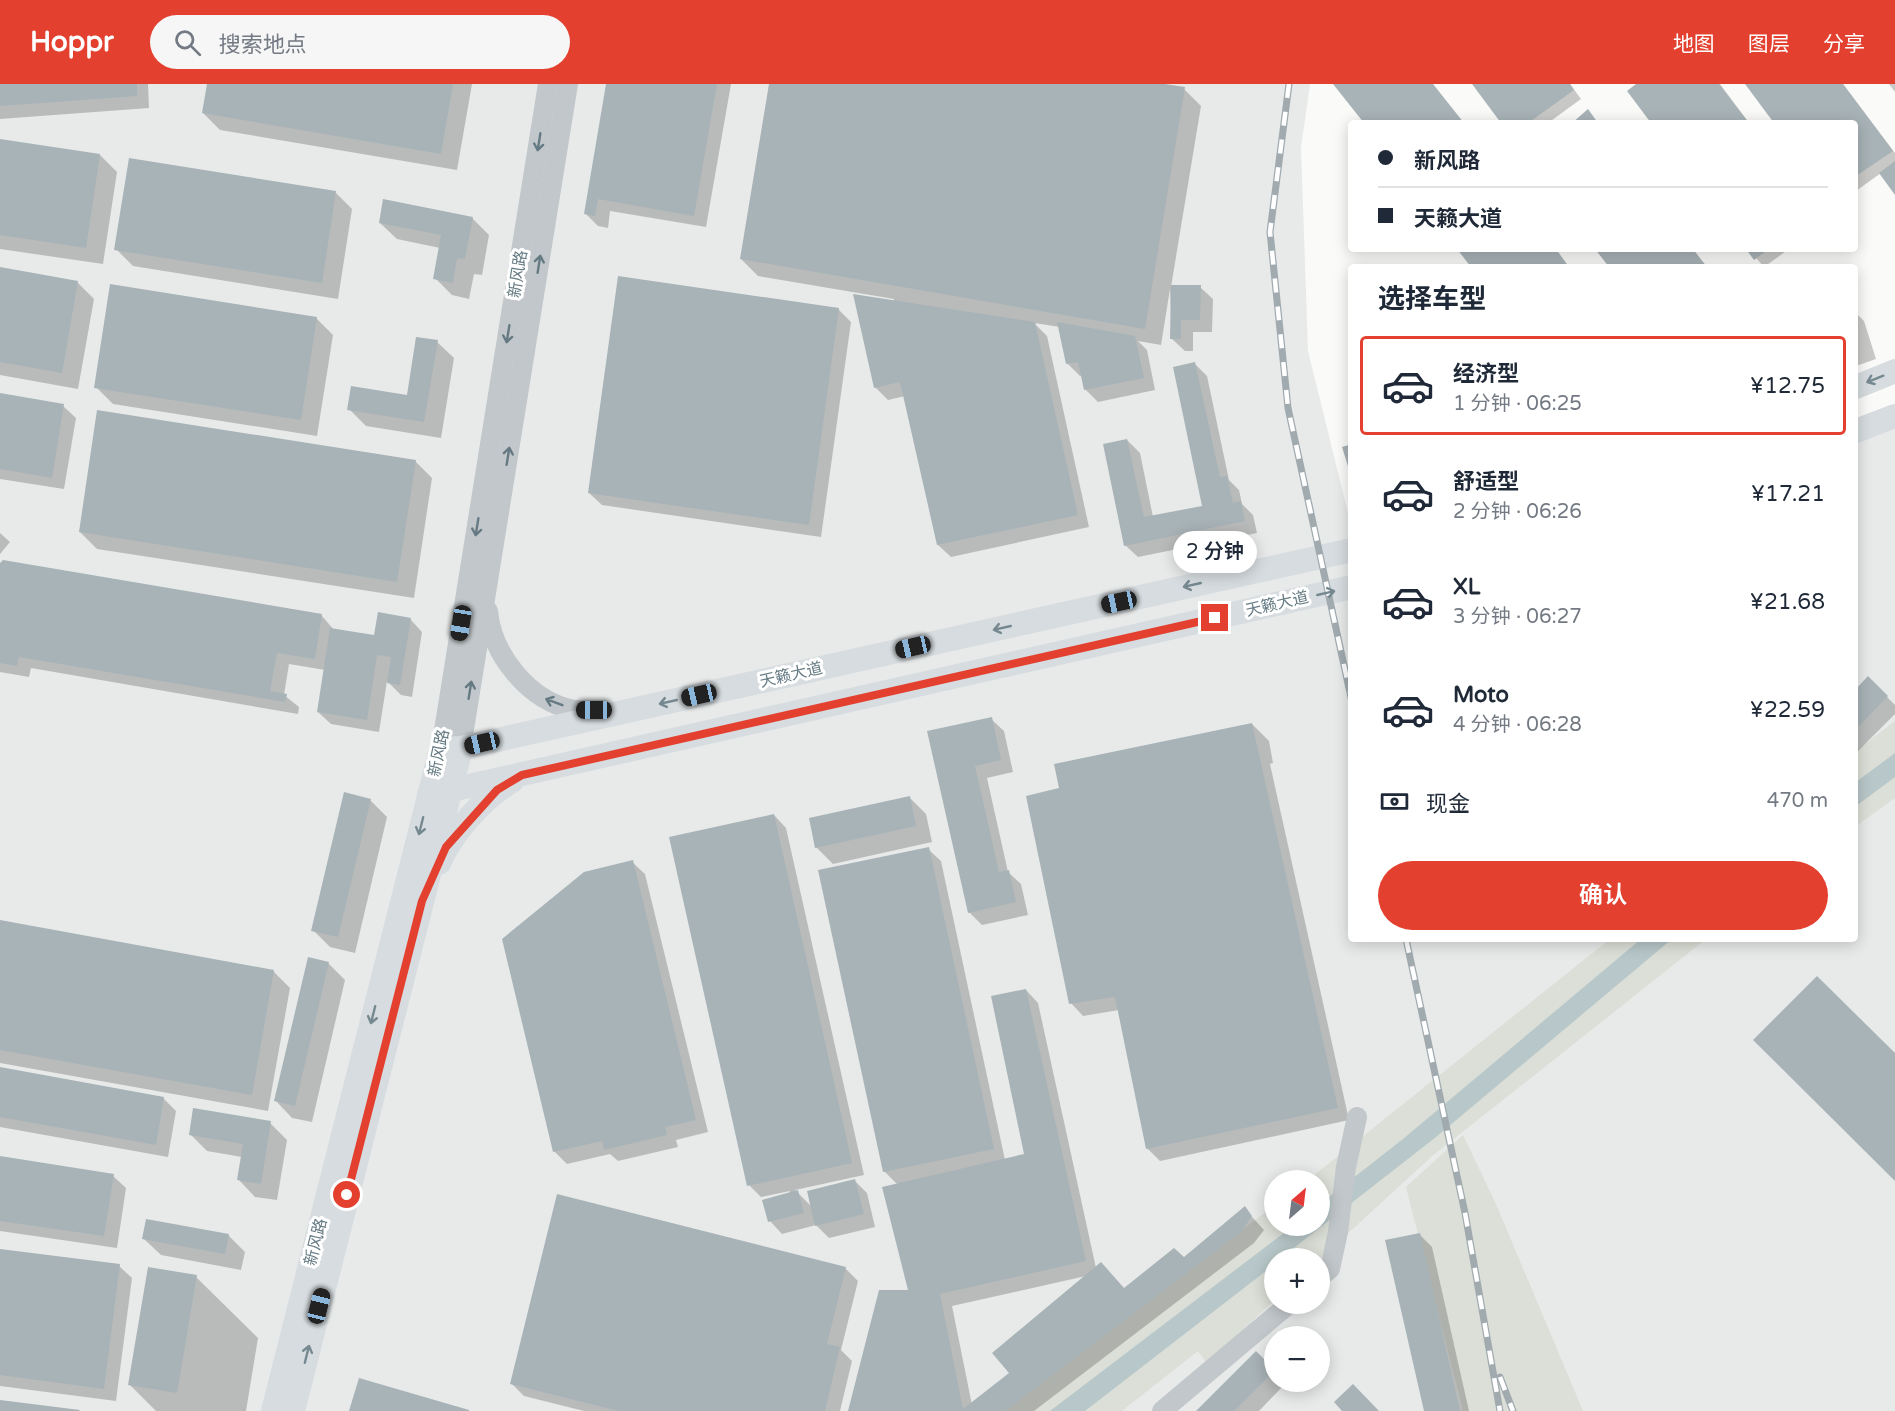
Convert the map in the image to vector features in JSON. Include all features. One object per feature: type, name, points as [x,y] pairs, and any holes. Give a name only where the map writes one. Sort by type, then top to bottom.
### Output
[{"type":"main road","points":[[1858,386],[1895,371]]},
{"type":"main road","points":[[1858,430],[1895,416]]},
{"type":"main road","name":"天籁大道","points":[[451,749],[1348,551]]},
{"type":"main road","name":"天籁大道","points":[[439,793],[1348,588]]},
{"type":"main road","name":"新风路","points":[[273,1411],[451,749]]},
{"type":"main road","points":[[422,901],[446,847],[497,790],[522,775]]},
{"type":"main road","name":"新风路","points":[[293,1411],[422,901],[439,793]]},
{"type":"street","name":"新风路","points":[[451,749],[548,84]]},
{"type":"street","name":"新风路","points":[[451,749],[487,589],[568,84]]},
{"type":"street","points":[[487,589],[490,632],[511,669],[538,696],[574,710],[632,710]]},
{"type":"street","points":[[1330,1269],[1338,1232],[1346,1167],[1357,1117]]},
{"type":"street","points":[[1162,1411],[1277,1314]]},
{"type":"shaded area","points":[[0,84],[1310,84],[1301,148],[1308,351],[1348,513],[1348,942],[1858,942],[1858,430],[1895,415],[1895,1411],[0,1411]],"holes":[[[1488,1037],[1505,1098],[1430,1158],[1352,1146]]]},
{"type":"shaded area","points":[[1895,721],[1895,798],[1858,825],[1858,749]]},
{"type":"shaded area","points":[[1895,753],[1895,777],[1858,805],[1858,781]]},
{"type":"shaded area","points":[[1606,942],[1702,942],[1430,1158],[1330,1250],[1330,1248],[1264,1248],[1264,1310],[1207,1363],[1198,1351],[1122,1411],[1005,1411],[1264,1213],[1264,1236],[1330,1236],[1330,1170],[1321,1170]]},
{"type":"shaded area","points":[[1637,942],[1668,942],[1436,1137],[1330,1220],[1330,1196],[1403,1139]]},
{"type":"shaded area","points":[[1463,1135],[1496,1204],[1583,1411],[1463,1411],[1406,1187]]},
{"type":"shaded area","points":[[1280,1236],[1309,1236],[1294,1248],[1264,1248]]},
{"type":"shaded area","points":[[1264,1248],[1264,1273],[1085,1411],[1050,1411]]},
{"type":"building","points":[[0,84],[137,84],[137,96],[0,106]]},
{"type":"building","points":[[207,84],[453,84],[441,154],[202,113]]},
{"type":"building","points":[[606,84],[717,84],[694,216],[598,199],[595,216],[584,214]]},
{"type":"building","points":[[769,84],[1165,84],[1185,87],[1145,329],[740,259]]},
{"type":"building","points":[[1333,84],[1433,84],[1462,120],[1362,120]]},
{"type":"building","points":[[1472,84],[1570,84],[1574,90],[1532,120],[1499,120]]},
{"type":"building","points":[[1636,84],[1719,84],[1747,120],[1649,120],[1627,91]]},
{"type":"building","points":[[1745,84],[1843,84],[1893,151],[1858,175],[1858,120],[1772,120]]},
{"type":"building","points":[[1588,109],[1596,120],[1575,120]]},
{"type":"building","points":[[0,139],[100,154],[86,248],[0,235]]},
{"type":"building","points":[[129,158],[336,191],[322,283],[114,250]]},
{"type":"building","points":[[1895,161],[1895,195],[1879,173]]},
{"type":"building","points":[[383,199],[473,217],[465,259],[457,258],[453,283],[433,279],[441,235],[379,223]]},
{"type":"building","points":[[1459,252],[1558,252],[1567,264],[1469,264]]},
{"type":"building","points":[[1597,252],[1695,252],[1705,264],[1607,264]]},
{"type":"building","points":[[1748,252],[1765,252],[1754,260]]},
{"type":"building","points":[[0,267],[78,281],[62,373],[0,362]]},
{"type":"building","points":[[618,276],[839,308],[809,525],[588,493]]},
{"type":"building","points":[[110,284],[317,317],[301,420],[94,388]]},
{"type":"building","points":[[1171,285],[1201,285],[1200,320],[1181,320],[1181,339],[1170,339]]},
{"type":"building","points":[[853,294],[1035,322],[1078,515],[937,545],[900,382],[874,388]]},
{"type":"building","points":[[1057,322],[1135,336],[1144,378],[1084,390],[1078,362],[1066,364]]},
{"type":"building","points":[[416,337],[438,340],[424,422],[347,410],[351,386],[407,395]]},
{"type":"building","points":[[1195,362],[1220,477],[1227,476],[1233,503],[1241,501],[1245,521],[1124,546],[1103,444],[1127,439],[1144,517],[1202,506],[1173,367]]},
{"type":"building","points":[[0,393],[64,404],[52,478],[0,469]]},
{"type":"building","points":[[97,410],[416,460],[397,582],[79,532]]},
{"type":"building","points":[[1348,445],[1348,466],[1342,447]]},
{"type":"building","points":[[3,560],[322,614],[315,659],[277,653],[270,691],[287,694],[285,702],[19,657],[17,666],[0,663],[0,563]]},
{"type":"building","points":[[378,612],[411,618],[400,685],[387,683],[391,657],[377,655],[367,720],[317,712],[330,628],[374,635]]},
{"type":"building","points":[[1868,676],[1888,696],[1858,727],[1858,687]]},
{"type":"building","points":[[992,717],[1001,760],[975,766],[999,872],[1009,870],[1016,902],[968,913],[927,731]]},
{"type":"building","points":[[1252,723],[1338,1108],[1146,1149],[1115,997],[1069,1004],[1026,796],[1059,788],[1054,764]]},
{"type":"building","points":[[344,792],[371,799],[338,937],[311,931]]},
{"type":"building","points":[[910,796],[916,826],[815,848],[809,818]]},
{"type":"building","points":[[774,814],[852,1163],[747,1186],[669,837]]},
{"type":"building","points":[[929,847],[994,1149],[883,1172],[818,870]]},
{"type":"building","points":[[633,860],[696,1120],[665,1127],[667,1135],[604,1150],[602,1141],[553,1152],[502,939],[584,872]]},
{"type":"building","points":[[0,920],[274,970],[252,1095],[0,1050]]},
{"type":"building","points":[[308,957],[329,962],[295,1106],[274,1101]]},
{"type":"building","points":[[1817,976],[1895,1053],[1895,1181],[1753,1040]]},
{"type":"building","points":[[1026,989],[1086,1261],[940,1294],[963,1409],[1009,1373],[992,1353],[1101,1262],[1124,1288],[1174,1248],[1184,1257],[1245,1206],[1252,1216],[1242,1231],[1005,1411],[848,1411],[879,1290],[908,1290],[882,1187],[1024,1154],[991,996]]},
{"type":"building","points":[[0,1067],[164,1097],[156,1145],[0,1117]]},
{"type":"building","points":[[193,1108],[271,1121],[261,1184],[237,1180],[243,1144],[189,1135]]},
{"type":"building","points":[[0,1156],[114,1174],[104,1236],[0,1221]]},
{"type":"building","points":[[855,1179],[864,1214],[815,1226],[807,1191]]},
{"type":"building","points":[[798,1190],[804,1213],[768,1222],[762,1200]]},
{"type":"building","points":[[557,1194],[846,1267],[827,1344],[840,1347],[825,1411],[618,1411],[510,1384]]},
{"type":"building","points":[[146,1219],[229,1234],[225,1254],[142,1239]]},
{"type":"building","points":[[1420,1233],[1460,1411],[1424,1411],[1385,1240]]},
{"type":"building","points":[[0,1249],[120,1264],[104,1389],[0,1375]]},
{"type":"building","points":[[148,1267],[197,1275],[177,1393],[128,1385]]},
{"type":"building","points":[[1256,1351],[1264,1359],[1264,1381],[1234,1411],[1196,1411]]},
{"type":"building","points":[[359,1378],[469,1410],[469,1411],[349,1411]]},
{"type":"building","points":[[1353,1384],[1379,1411],[1342,1411],[1334,1402]]},
{"type":"building","points":[[0,1400],[80,1410],[0,1411]]},
{"type":"railway","points":[[1289,84],[1270,232],[1288,408],[1348,684]]},
{"type":"railway","points":[[1407,942],[1465,1213],[1500,1411]]},
{"type":"railway","points":[[1500,1377],[1513,1411]]},
{"type":"route","points":[[347,1195],[422,901],[446,847],[497,790],[522,775],[1215,618]]}]
